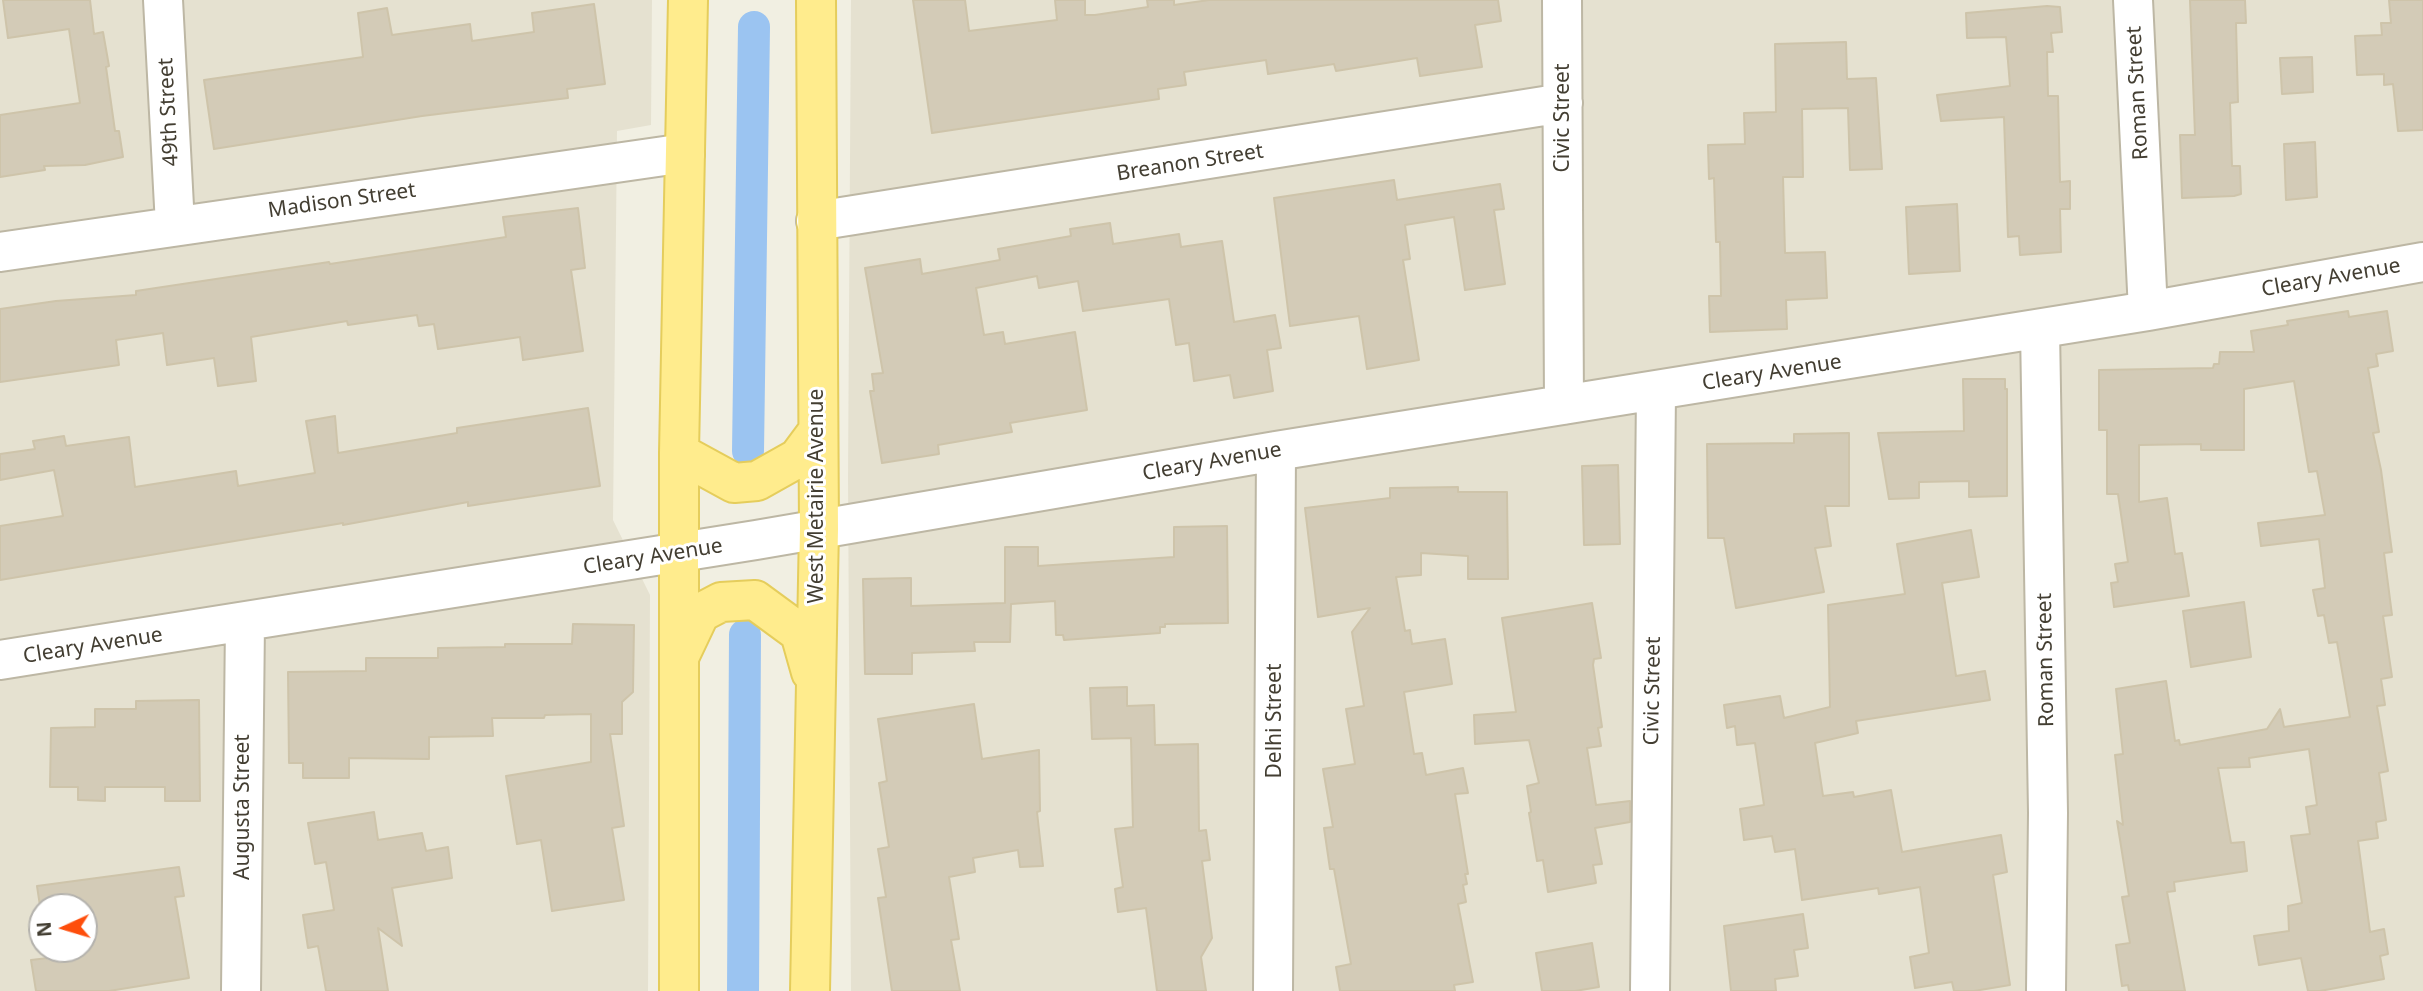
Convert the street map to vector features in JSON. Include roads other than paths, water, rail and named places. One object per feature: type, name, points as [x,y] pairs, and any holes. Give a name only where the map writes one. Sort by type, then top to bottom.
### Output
[{"type":"main road","points":[[803,0],[815,42]]},
{"type":"main road","name":"West Metairie Avenue","points":[[810,991],[819,529],[816,0]]},
{"type":"main road","points":[[679,991],[679,453],[689,5]]},
{"type":"main road","points":[[679,453],[734,483],[757,481],[798,458],[818,430]]},
{"type":"main road","points":[[679,658],[700,613],[722,602],[755,600],[800,633],[816,688]]},
{"type":"street","name":"49th Street","points":[[163,0],[175,225]]},
{"type":"street","name":"Civic Street","points":[[1562,0],[1564,405]]},
{"type":"street","name":"Roman Street","points":[[2133,0],[2148,311]]},
{"type":"street","name":"Breanon Street","points":[[816,221],[1563,103]]},
{"type":"street","name":"Madison Street","points":[[0,252],[685,153]]},
{"type":"street","name":"Cleary Avenue","points":[[0,660],[679,552],[1276,451],[1657,392],[2148,311],[2423,262]]},
{"type":"street","name":"Roman Street","points":[[2040,329],[2048,813],[2046,991]]},
{"type":"street","name":"Civic Street","points":[[1650,991],[1657,392]]},
{"type":"street","name":"Delhi Street","points":[[1273,991],[1276,451]]},
{"type":"street","name":"Augusta Street","points":[[242,991],[245,622]]},
{"type":"waterway","points":[[748,451],[754,27]]},
{"type":"waterway","points":[[743,991],[745,635]]}]
